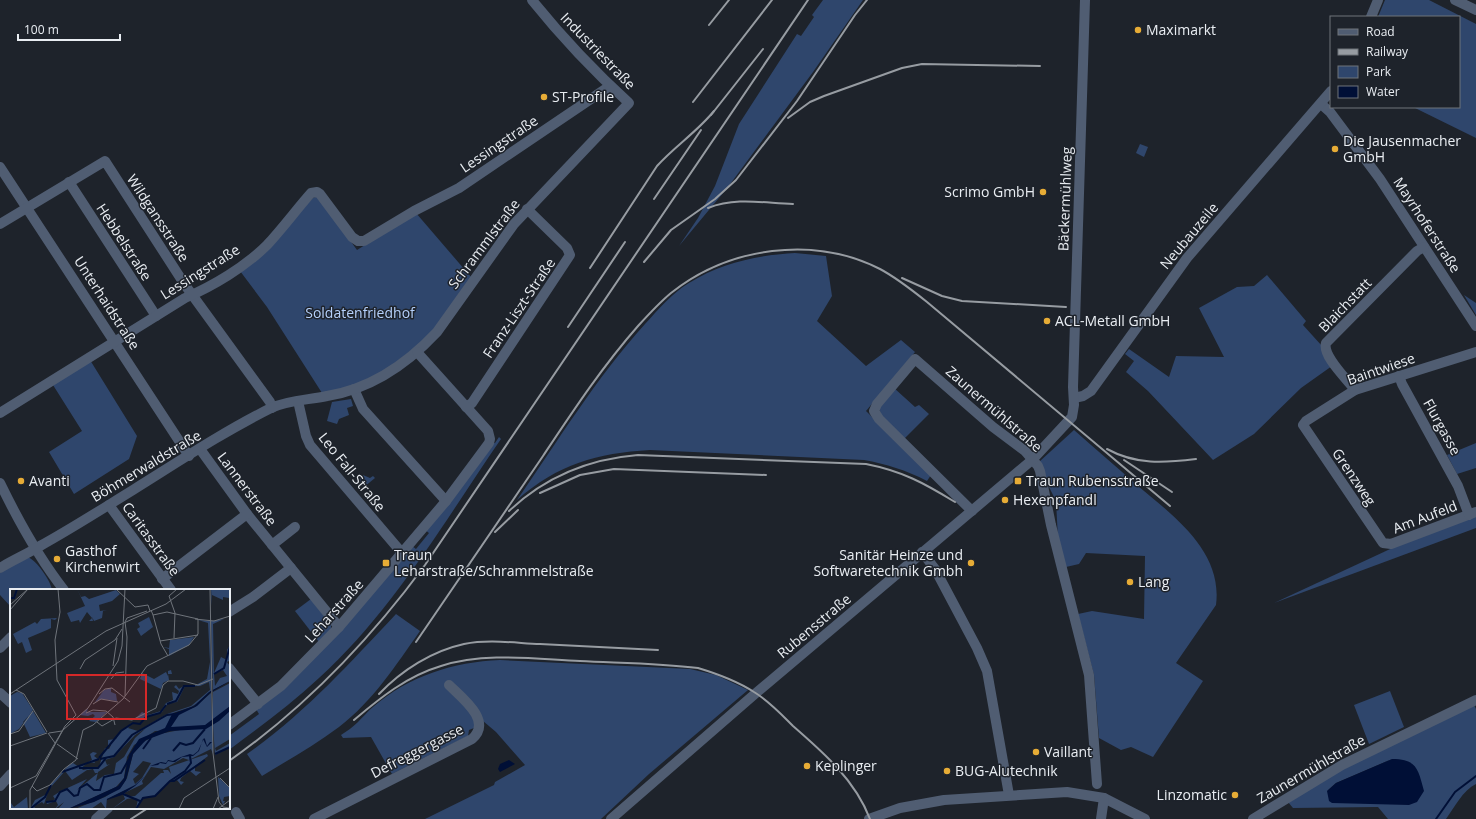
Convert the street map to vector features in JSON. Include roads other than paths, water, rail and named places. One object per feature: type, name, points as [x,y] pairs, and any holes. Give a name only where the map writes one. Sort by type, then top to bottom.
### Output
[{"type":"street","name":"Industriestraße","points":[[532,0],[610,86],[630,103]]},
{"type":"street","name":"Bäckermühlweg","points":[[1074,398],[1085,0]]},
{"type":"street","points":[[1371,16],[1378,0]]},
{"type":"street","points":[[1455,0],[1476,10]]},
{"type":"street","name":"Lessingstraße","points":[[0,414],[115,341],[238,268],[265,246],[310,193],[317,192],[320,194],[352,237],[358,241],[364,241],[412,212],[459,188],[610,86]]},
{"type":"street","name":"Neubauzeile","points":[[1074,398],[1083,396],[1091,391],[1187,258],[1330,92]]},
{"type":"street","name":"Schrammlstraße","points":[[272,408],[298,400],[329,396],[354,389],[380,379],[417,352],[437,332],[507,232],[527,209],[630,103]]},
{"type":"street","name":"Mayrhoferstraße","points":[[1321,104],[1330,112],[1380,179],[1476,326]]},
{"type":"street","name":"Wildgansstraße","points":[[69,182],[105,160],[192,295],[272,408]]},
{"type":"street","name":"Unterhaidstraße","points":[[0,167],[189,456]]},
{"type":"street","points":[[0,224],[69,182]]},
{"type":"street","name":"Hebbelstraße","points":[[69,182],[156,316]]},
{"type":"street","name":"Franz-Liszt-Straße","points":[[466,407],[472,403],[570,256],[567,248],[527,209]]},
{"type":"street","name":"Blaichstatt","points":[[1355,390],[1328,356],[1325,346],[1326,343],[1417,251],[1424,247]]},
{"type":"street","name":"Leharstraße","points":[[230,724],[258,704],[298,670],[339,627],[446,501],[490,439],[488,431],[417,352]]},
{"type":"street","name":"Baintwiese","points":[[1303,426],[1306,421],[1355,390],[1476,352]]},
{"type":"street","name":"Zaunermühlstraße","points":[[972,511],[879,418],[874,411],[877,404],[912,360],[918,360],[964,402],[1032,460],[1040,471],[1051,525],[1089,675],[1097,784]]},
{"type":"street","name":"Flurgasse","points":[[1399,376],[1472,513]]},
{"type":"street","points":[[354,389],[363,409],[446,501]]},
{"type":"street","name":"Rubensstraße","points":[[612,819],[922,552],[1032,460],[1069,421],[1074,411],[1074,398]]},
{"type":"street","name":"Leo Fall-Straße","points":[[298,400],[306,436],[310,445],[402,553]]},
{"type":"street","name":"Böhmerwaldstraße","points":[[0,568],[35,549],[200,449],[272,408]]},
{"type":"street","name":"Grenzweg","points":[[1303,426],[1383,543]]},
{"type":"street","name":"Lannerstraße","points":[[200,449],[247,514],[339,627]]},
{"type":"street","points":[[0,483],[35,549],[61,589]]},
{"type":"street","name":"Caritasstraße","points":[[108,505],[170,589]]},
{"type":"street","name":"Am Aufeld","points":[[1383,543],[1391,544],[1472,513]]},
{"type":"street","points":[[162,578],[247,514]]},
{"type":"street","name":"Lannerstraße","points":[[272,545],[294,527]]},
{"type":"street","points":[[922,552],[935,569],[977,648],[987,671],[1009,795]]},
{"type":"street","points":[[230,611],[253,598],[291,568]]},
{"type":"street","points":[[0,648],[10,638]]},
{"type":"street","points":[[230,669],[258,704]]},
{"type":"street","name":"Defreggergasse","points":[[314,819],[466,742],[477,734],[480,730],[480,723],[470,706],[449,685]]},
{"type":"street","points":[[0,693],[10,702]]},
{"type":"street","name":"Zaunermühlstraße","points":[[1253,819],[1342,765],[1476,700]]},
{"type":"street","points":[[0,786],[10,775]]},
{"type":"street","points":[[869,819],[900,808],[922,804],[1009,795],[1067,792],[1104,798],[1144,819]]},
{"type":"street","points":[[1100,819],[1104,798]]},
{"type":"street","points":[[96,819],[107,809]]},
{"type":"water","points":[[1392,759],[1400,759],[1412,763],[1418,771],[1424,791],[1417,802],[1409,805],[1332,803],[1329,801],[1327,791],[1336,783]]},
{"type":"water","points":[[509,760],[515,764],[500,772],[498,769],[500,764]]},
{"type":"waterway","points":[[1436,819],[1455,792],[1476,776]]},
{"type":"railway","points":[[709,25],[729,0]]},
{"type":"railway","points":[[693,102],[772,0]]},
{"type":"railway","points":[[230,760],[284,718],[335,671],[359,646],[404,593],[425,565],[808,0]]},
{"type":"railway","points":[[644,262],[671,230],[715,199],[736,180],[797,101],[855,15],[867,0]]},
{"type":"railway","points":[[711,115],[763,49]]},
{"type":"railway","points":[[788,118],[810,102],[902,68],[922,64],[1040,66]]},
{"type":"railway","points":[[590,268],[657,166],[714,111]]},
{"type":"railway","points":[[654,199],[701,130]]},
{"type":"railway","points":[[708,208],[739,202],[793,204]]},
{"type":"railway","points":[[568,327],[625,242]]},
{"type":"railway","points":[[416,642],[588,390],[612,357],[638,326],[671,293],[694,277],[719,265],[745,256],[772,251],[800,250],[827,252],[854,258],[892,276],[927,302],[1170,506]]},
{"type":"railway","points":[[902,278],[942,296],[962,301],[1066,307]]},
{"type":"railway","points":[[1107,449],[1129,458],[1150,462],[1196,459]]},
{"type":"railway","points":[[509,511],[537,488],[568,472],[602,461],[638,455],[866,464],[891,470],[912,478],[955,502]]},
{"type":"railway","points":[[1124,460],[1172,492]]},
{"type":"railway","points":[[540,493],[580,475],[614,469],[766,475]]},
{"type":"railway","points":[[495,532],[518,510]]},
{"type":"railway","points":[[379,694],[397,677],[418,663],[440,651],[464,644],[502,642],[658,650]]},
{"type":"railway","points":[[354,720],[394,688],[405,682],[429,670],[441,666],[475,659],[527,658],[654,664],[698,668],[741,684],[770,704],[838,768],[856,792],[870,819]]},
{"type":"railway","points":[[131,819],[146,809]]},
{"type":"place","name":"Maximarkt","points":[[1138,30]]},
{"type":"place","name":"ST-Profile","points":[[544,97]]},
{"type":"place","name":"Die Jausenmacher GmbH","points":[[1335,149]]},
{"type":"place","name":"Scrimo GmbH","points":[[1043,192]]},
{"type":"place","name":"ACL-Metall GmbH","points":[[1047,321]]},
{"type":"place","name":"Avanti","points":[[21,481]]},
{"type":"place","name":"Traun Rubensstraße","points":[[1018,481]]},
{"type":"place","name":"Hexenpfandl","points":[[1005,500]]},
{"type":"place","name":"Gasthof Kirchenwirt","points":[[57,559]]},
{"type":"place","name":"Traun Leharstraße/Schrammelstraße","points":[[386,563]]},
{"type":"place","name":"Sanitär Heinze und Softwaretechnik Gmbh","points":[[971,563]]},
{"type":"place","name":"Lang","points":[[1130,582]]},
{"type":"place","name":"Vaillant","points":[[1036,752]]},
{"type":"place","name":"Keplinger","points":[[807,766]]},
{"type":"place","name":"BUG-Alutechnik","points":[[947,771]]},
{"type":"place","name":"Linzomatic","points":[[1235,795]]},
{"type":"park label","name":"Soldatenfriedhof","points":[[360,313]]}]
